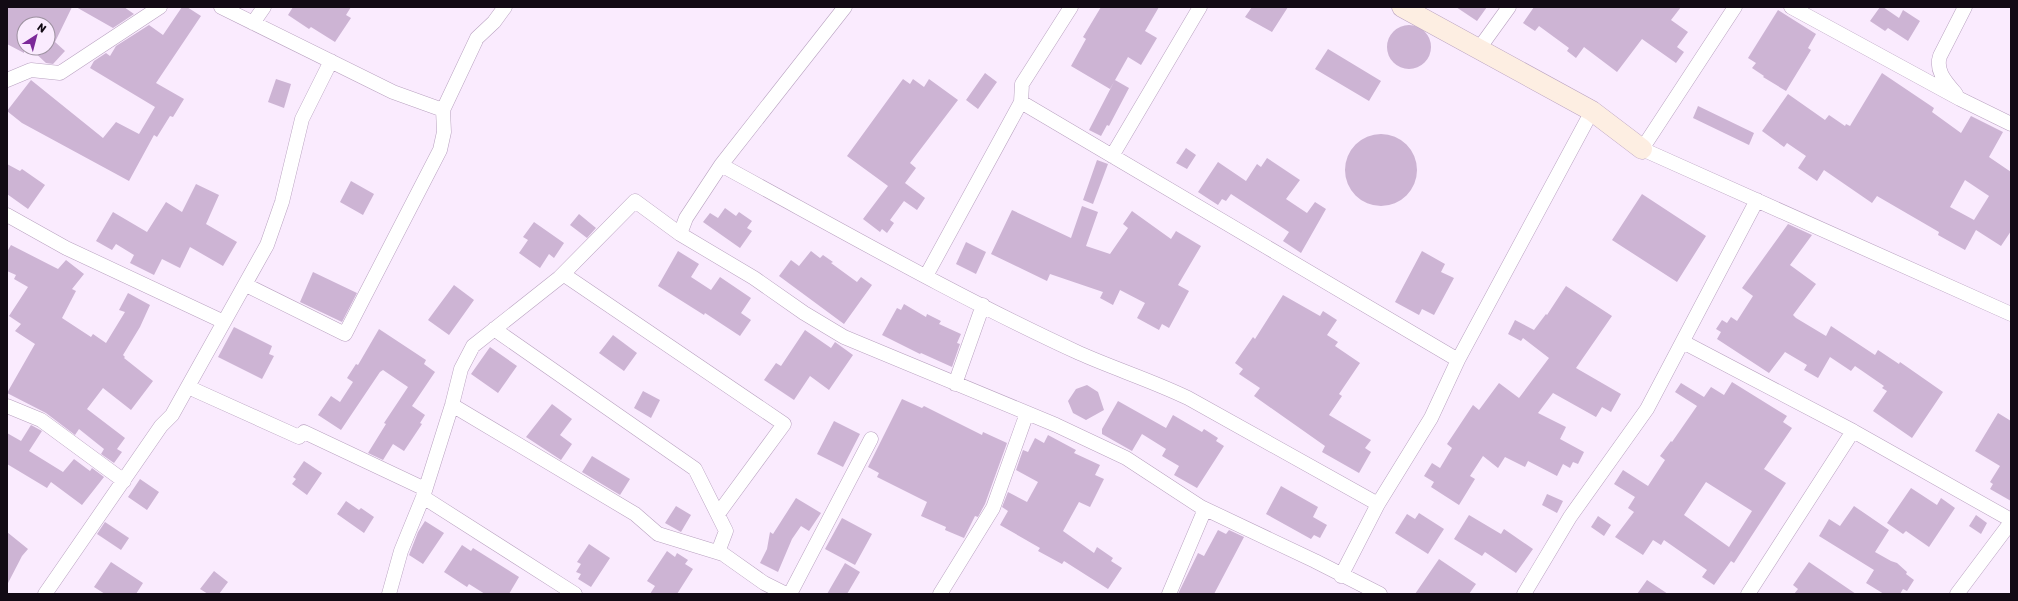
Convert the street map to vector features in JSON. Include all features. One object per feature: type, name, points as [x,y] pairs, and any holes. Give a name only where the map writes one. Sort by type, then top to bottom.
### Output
[{"type":"street","points":[[7,80],[31,70],[60,73],[160,7]]},
{"type":"street","points":[[221,7],[393,92],[443,110]]},
{"type":"street","points":[[253,23],[264,7]]},
{"type":"street","points":[[246,285],[345,334],[440,150],[444,132],[443,110],[476,38],[494,22],[505,7]]},
{"type":"street","points":[[680,234],[686,218],[721,165],[845,7]]},
{"type":"street","points":[[926,276],[1021,102],[1022,84],[1071,7]]},
{"type":"street","points":[[1112,156],[1200,7]]},
{"type":"street","points":[[1402,7],[1478,50],[1592,111],[1642,149],[2011,314]]},
{"type":"street","points":[[1478,50],[1509,7]]},
{"type":"street","points":[[1642,149],[1735,7]]},
{"type":"street","points":[[1791,7],[1960,99],[2011,124]]},
{"type":"street","points":[[1960,99],[1941,74],[1937,64],[1965,7]]},
{"type":"street","points":[[45,594],[162,426],[172,415],[246,285],[267,245],[282,202],[302,119],[331,61]]},
{"type":"street","points":[[7,68],[20,75]]},
{"type":"street","points":[[1021,102],[1458,360]]},
{"type":"street","points":[[1341,576],[1378,504],[1431,418],[1458,360],[1592,111]]},
{"type":"street","points":[[721,165],[983,306],[1080,353],[1160,385],[1188,398],[1378,504]]},
{"type":"street","points":[[1524,594],[1570,517],[1647,409],[1757,200]]},
{"type":"street","points":[[389,594],[401,551],[424,493],[452,405],[461,369],[473,346],[564,274],[635,201],[680,234],[754,278],[804,313],[844,337],[1027,413],[1126,458],[1205,509],[1315,561],[1341,576],[1380,594]]},
{"type":"street","points":[[7,216],[66,248],[224,322]]},
{"type":"street","points":[[564,274],[784,424],[718,514]]},
{"type":"street","points":[[955,384],[983,306]]},
{"type":"street","points":[[494,329],[695,469],[726,531],[718,552]]},
{"type":"street","points":[[1683,342],[1853,431],[2011,521],[1957,594]]},
{"type":"street","points":[[188,387],[299,437],[304,432],[424,493],[575,594]]},
{"type":"street","points":[[452,405],[635,514],[658,534],[723,554],[764,583],[786,594]]},
{"type":"street","points":[[7,406],[41,420],[124,481]]},
{"type":"street","points":[[940,594],[992,508],[1027,413]]},
{"type":"street","points":[[1748,594],[1853,431]]},
{"type":"street","points":[[790,594],[871,439]]},
{"type":"street","points":[[1169,594],[1205,509]]},
{"type":"building","points":[[7,7],[72,7],[56,40],[56,16],[16,16],[16,49],[7,44]]},
{"type":"building","points":[[76,7],[124,7],[134,14],[113,28]]},
{"type":"building","points":[[182,7],[187,7],[201,16],[156,83],[184,99],[173,117],[170,116],[157,137],[154,135],[129,181],[22,123],[7,111],[31,80],[103,138],[116,122],[139,134],[155,107],[90,68],[94,61],[106,53],[110,56],[116,46],[149,25],[163,35]]},
{"type":"building","points":[[293,7],[351,7],[346,15],[351,18],[335,42],[311,27],[309,29],[288,15]]},
{"type":"building","points":[[1101,7],[1159,7],[1145,31],[1157,38],[1141,65],[1128,57],[1110,89],[1071,66],[1086,39],[1083,37]]},
{"type":"building","points":[[1252,7],[1288,7],[1272,32],[1245,17]]},
{"type":"building","points":[[1456,7],[1487,7],[1477,21]]},
{"type":"building","points":[[1534,7],[1681,7],[1671,20],[1688,32],[1677,47],[1684,52],[1676,63],[1642,39],[1617,72],[1584,47],[1576,58],[1567,51],[1569,48],[1539,26],[1535,31],[1523,23]]},
{"type":"building","points":[[1880,7],[1883,7],[1899,18],[1903,10],[1920,21],[1908,41],[1888,28],[1885,31],[1870,21]]},
{"type":"building","points":[[1778,10],[1816,34],[1808,48],[1811,50],[1786,91],[1763,77],[1764,76],[1752,68],[1756,63],[1748,58]]},
{"type":"building","points":[[1409,25],[1421,29],[1427,35],[1431,47],[1427,59],[1421,65],[1409,69],[1397,65],[1391,59],[1387,47],[1391,35],[1397,29]]},
{"type":"building","points":[[56,43],[65,51],[53,64],[46,63],[39,56],[56,56]]},
{"type":"building","points":[[1328,49],[1381,81],[1369,101],[1315,69]]},
{"type":"building","points":[[985,73],[997,82],[978,109],[966,100]]},
{"type":"building","points":[[1882,73],[1934,108],[1932,112],[1961,133],[1971,116],[2003,132],[1989,157],[2011,172],[2011,231],[2001,246],[1976,230],[1965,250],[1938,235],[1939,232],[1877,196],[1872,203],[1824,170],[1817,181],[1798,168],[1806,156],[1787,143],[1784,147],[1762,131],[1788,94],[1825,120],[1829,115],[1845,126],[1846,124],[1850,126]],"holes":[[[1965,180],[1989,196],[1974,220],[1950,207]]]},
{"type":"building","points":[[276,79],[291,84],[284,108],[268,102]]},
{"type":"building","points":[[903,79],[910,84],[913,79],[924,87],[929,79],[958,100],[910,163],[916,168],[905,183],[925,198],[917,210],[904,201],[890,220],[894,223],[887,233],[882,229],[880,232],[863,219],[888,186],[847,156]]},
{"type":"building","points":[[1115,80],[1129,88],[1109,126],[1107,125],[1101,136],[1089,130]]},
{"type":"building","points":[[1698,106],[1754,133],[1749,145],[1693,118]]},
{"type":"building","points":[[1374,134],[1388,134],[1395,136],[1407,144],[1415,156],[1417,170],[1415,184],[1407,196],[1395,204],[1388,206],[1374,206],[1367,204],[1355,196],[1347,184],[1345,177],[1345,163],[1347,156],[1355,144],[1367,136]]},
{"type":"building","points":[[1186,148],[1196,155],[1187,169],[1176,163]]},
{"type":"building","points":[[1267,158],[1300,180],[1286,199],[1307,213],[1315,202],[1326,209],[1301,253],[1283,241],[1289,232],[1231,194],[1226,201],[1222,199],[1218,205],[1198,192],[1218,162],[1246,181],[1257,164],[1261,167]]},
{"type":"building","points":[[1097,160],[1108,164],[1093,204],[1083,200]]},
{"type":"building","points":[[7,164],[20,171],[22,169],[45,185],[28,209],[7,194]]},
{"type":"building","points":[[351,181],[374,194],[363,215],[340,202]]},
{"type":"building","points":[[196,184],[219,195],[206,224],[237,242],[223,266],[190,247],[180,268],[162,259],[154,275],[130,263],[134,255],[116,244],[112,250],[96,241],[113,212],[147,232],[166,202],[182,212]]},
{"type":"building","points":[[1642,194],[1706,236],[1677,282],[1612,240]]},
{"type":"building","points":[[1082,206],[1098,212],[1086,246],[1110,254],[1128,228],[1123,224],[1132,211],[1171,239],[1176,231],[1201,246],[1178,285],[1189,291],[1169,328],[1162,324],[1159,330],[1137,318],[1145,303],[1120,290],[1113,305],[1100,298],[1103,292],[1050,274],[1047,281],[991,254],[1012,210],[1071,238]]},
{"type":"building","points":[[725,208],[736,216],[739,212],[752,221],[747,228],[752,231],[740,248],[703,222],[710,213],[718,218]]},
{"type":"building","points":[[579,214],[596,228],[587,238],[570,225]]},
{"type":"building","points":[[534,222],[564,243],[554,258],[549,254],[540,268],[519,253],[528,240],[523,237]]},
{"type":"building","points":[[1788,224],[1812,235],[1790,265],[1816,284],[1793,315],[1826,336],[1831,326],[1875,355],[1878,350],[1899,364],[1900,362],[1943,392],[1912,438],[1873,411],[1887,391],[1882,388],[1884,386],[1855,366],[1851,371],[1830,357],[1818,378],[1804,370],[1807,365],[1785,352],[1769,373],[1717,339],[1721,332],[1716,329],[1722,320],[1727,323],[1731,317],[1737,321],[1753,296],[1742,288]]},
{"type":"building","points":[[966,242],[986,252],[976,274],[956,264]]},
{"type":"building","points":[[11,245],[58,269],[66,260],[84,274],[72,289],[76,291],[62,318],[91,337],[93,334],[106,343],[125,312],[119,310],[128,293],[150,305],[140,327],[123,355],[125,357],[124,358],[153,381],[131,410],[103,388],[87,409],[125,438],[117,449],[122,452],[114,463],[101,454],[104,449],[79,429],[75,435],[46,413],[7,393],[35,344],[15,331],[21,324],[9,316],[28,287],[14,279],[16,275],[7,271],[7,252]]},
{"type":"building","points":[[678,251],[699,264],[691,277],[711,290],[720,277],[751,298],[741,313],[751,320],[740,336],[705,313],[704,315],[658,286]]},
{"type":"building","points":[[811,251],[820,258],[823,255],[833,262],[831,263],[857,282],[861,277],[872,285],[844,324],[779,276],[791,260],[799,266]]},
{"type":"building","points":[[1422,251],[1445,264],[1441,272],[1454,278],[1434,315],[1422,309],[1419,315],[1395,302]]},
{"type":"building","points":[[313,272],[357,293],[342,322],[300,302]]},
{"type":"building","points":[[454,285],[474,300],[449,335],[428,320]]},
{"type":"building","points":[[1566,286],[1612,316],[1576,368],[1621,394],[1611,412],[1602,407],[1596,417],[1553,393],[1538,413],[1566,427],[1560,439],[1584,452],[1578,464],[1573,462],[1570,468],[1563,464],[1557,476],[1528,461],[1525,467],[1505,457],[1498,468],[1483,456],[1470,476],[1475,479],[1459,505],[1431,487],[1434,482],[1424,476],[1432,463],[1440,468],[1452,448],[1447,444],[1473,405],[1479,410],[1499,383],[1519,398],[1549,358],[1523,338],[1521,341],[1508,334],[1515,320],[1534,330],[1546,314],[1547,315]]},
{"type":"building","points":[[1283,295],[1320,316],[1323,311],[1337,320],[1327,335],[1338,342],[1335,346],[1360,363],[1339,394],[1342,396],[1329,415],[1371,440],[1365,448],[1371,452],[1359,473],[1322,452],[1325,446],[1254,396],[1260,388],[1239,374],[1243,369],[1235,363],[1253,337],[1255,339]]},
{"type":"building","points":[[904,304],[926,317],[927,314],[941,321],[939,324],[961,334],[957,343],[960,344],[952,367],[921,353],[920,354],[882,335],[897,308],[901,310]]},
{"type":"building","points":[[234,327],[272,346],[269,354],[274,356],[262,379],[218,357]]},
{"type":"building","points":[[379,329],[426,360],[424,364],[435,372],[412,406],[425,415],[420,423],[422,424],[404,451],[393,444],[383,460],[368,453],[386,424],[384,423],[408,387],[383,370],[380,372],[341,430],[318,415],[331,396],[340,402],[353,382],[347,378],[356,364],[358,365]]},
{"type":"building","points":[[805,330],[831,348],[835,342],[853,355],[829,390],[810,376],[794,400],[764,380],[776,363],[781,366]]},
{"type":"building","points":[[613,335],[637,353],[624,371],[599,353]]},
{"type":"building","points":[[490,347],[517,366],[498,393],[471,374]]},
{"type":"building","points":[[1732,382],[1787,416],[1783,422],[1792,428],[1764,469],[1786,483],[1734,563],[1731,561],[1714,585],[1702,577],[1707,570],[1664,540],[1661,545],[1653,540],[1643,555],[1615,537],[1634,512],[1628,508],[1635,497],[1614,484],[1623,470],[1648,486],[1665,460],[1660,456],[1671,441],[1672,442],[1697,406],[1675,392],[1681,383],[1704,397],[1711,387],[1724,395]],"holes":[[[1706,482],[1752,511],[1729,547],[1684,515]]]},
{"type":"building","points":[[1087,385],[1098,392],[1104,410],[1086,420],[1073,413],[1068,401],[1076,389]]},
{"type":"building","points":[[643,391],[660,400],[651,418],[634,408]]},
{"type":"building","points":[[902,399],[922,408],[924,406],[982,435],[983,432],[1007,443],[985,504],[978,517],[975,516],[964,538],[945,530],[946,527],[921,516],[927,502],[877,477],[879,473],[868,467]]},
{"type":"building","points":[[1118,401],[1166,428],[1173,415],[1202,432],[1204,429],[1218,438],[1216,441],[1224,446],[1197,488],[1174,475],[1179,466],[1162,456],[1166,449],[1142,434],[1132,451],[1102,434],[1102,429]]},
{"type":"building","points":[[552,404],[572,419],[560,435],[572,444],[561,460],[526,437]]},
{"type":"building","points":[[1998,413],[2011,421],[2011,501],[1990,489],[1993,484],[1990,482],[2000,466],[1975,451]]},
{"type":"building","points":[[834,421],[860,434],[843,467],[817,454]]},
{"type":"building","points":[[31,425],[42,431],[29,451],[63,472],[74,459],[90,471],[92,468],[104,477],[82,505],[51,482],[47,488],[7,464],[7,433],[21,441]]},
{"type":"building","points":[[1048,435],[1076,450],[1074,453],[1100,465],[1095,475],[1104,479],[1090,507],[1079,502],[1063,531],[1094,553],[1097,547],[1113,558],[1111,561],[1122,568],[1108,589],[1064,561],[1062,564],[1038,551],[1040,548],[1000,525],[1008,511],[1002,507],[1008,492],[1027,502],[1038,482],[1016,470],[1023,450],[1028,452],[1035,438],[1044,443]]},
{"type":"building","points":[[592,456],[630,479],[620,495],[582,472]]},
{"type":"building","points":[[304,461],[322,473],[307,495],[292,484],[296,479],[293,477]]},
{"type":"building","points":[[140,479],[159,492],[147,510],[128,497]]},
{"type":"building","points":[[1281,486],[1318,507],[1313,517],[1327,525],[1320,538],[1314,535],[1311,539],[1266,514]]},
{"type":"building","points":[[1911,488],[1937,505],[1941,498],[1955,508],[1929,547],[1906,531],[1903,534],[1887,523]]},
{"type":"building","points":[[1547,494],[1563,501],[1557,513],[1542,505]]},
{"type":"building","points":[[796,498],[821,513],[809,531],[801,526],[792,539],[778,572],[760,563],[767,549],[770,532],[773,534]]},
{"type":"building","points":[[346,501],[359,510],[361,508],[374,517],[364,533],[337,514]]},
{"type":"building","points":[[676,506],[691,515],[681,532],[665,523]]},
{"type":"building","points":[[1854,506],[1889,530],[1875,552],[1897,563],[1907,572],[1906,574],[1914,580],[1907,591],[1903,589],[1900,594],[1884,594],[1866,583],[1874,570],[1819,536],[1829,519],[1840,526]]},
{"type":"building","points":[[1419,513],[1444,529],[1428,554],[1395,533],[1407,514],[1415,519]]},
{"type":"building","points":[[1469,515],[1501,534],[1504,529],[1533,549],[1516,573],[1485,552],[1482,556],[1454,539]]},
{"type":"building","points":[[1976,515],[1987,523],[1981,534],[1969,526]]},
{"type":"building","points":[[1598,516],[1611,525],[1604,536],[1591,527]]},
{"type":"building","points":[[842,518],[872,534],[855,565],[825,549]]},
{"type":"building","points":[[425,521],[444,533],[423,564],[409,555],[418,532]]},
{"type":"building","points":[[105,522],[129,538],[121,550],[97,534]]},
{"type":"building","points":[[1218,530],[1226,534],[1229,530],[1244,537],[1214,594],[1178,594],[1198,553],[1204,556]]},
{"type":"building","points":[[7,532],[28,549],[22,556],[7,585]]},
{"type":"building","points":[[589,544],[610,558],[591,587],[578,579],[581,574],[576,572],[581,564],[577,562]]},
{"type":"building","points":[[462,545],[471,551],[473,548],[519,577],[509,594],[485,594],[469,584],[467,587],[444,572]]},
{"type":"building","points":[[667,551],[675,557],[677,553],[688,560],[685,564],[693,569],[677,594],[650,594],[655,586],[647,581]]},
{"type":"building","points":[[1439,559],[1476,584],[1469,594],[1415,594]]},
{"type":"building","points":[[111,562],[143,583],[136,594],[105,594],[94,587]]},
{"type":"building","points":[[1809,562],[1856,594],[1794,594],[1798,589],[1793,585]]},
{"type":"building","points":[[845,563],[860,572],[847,594],[827,594]]},
{"type":"building","points":[[214,571],[228,582],[219,594],[208,594],[200,589]]},
{"type":"building","points":[[1647,580],[1668,594],[1637,594]]}]
